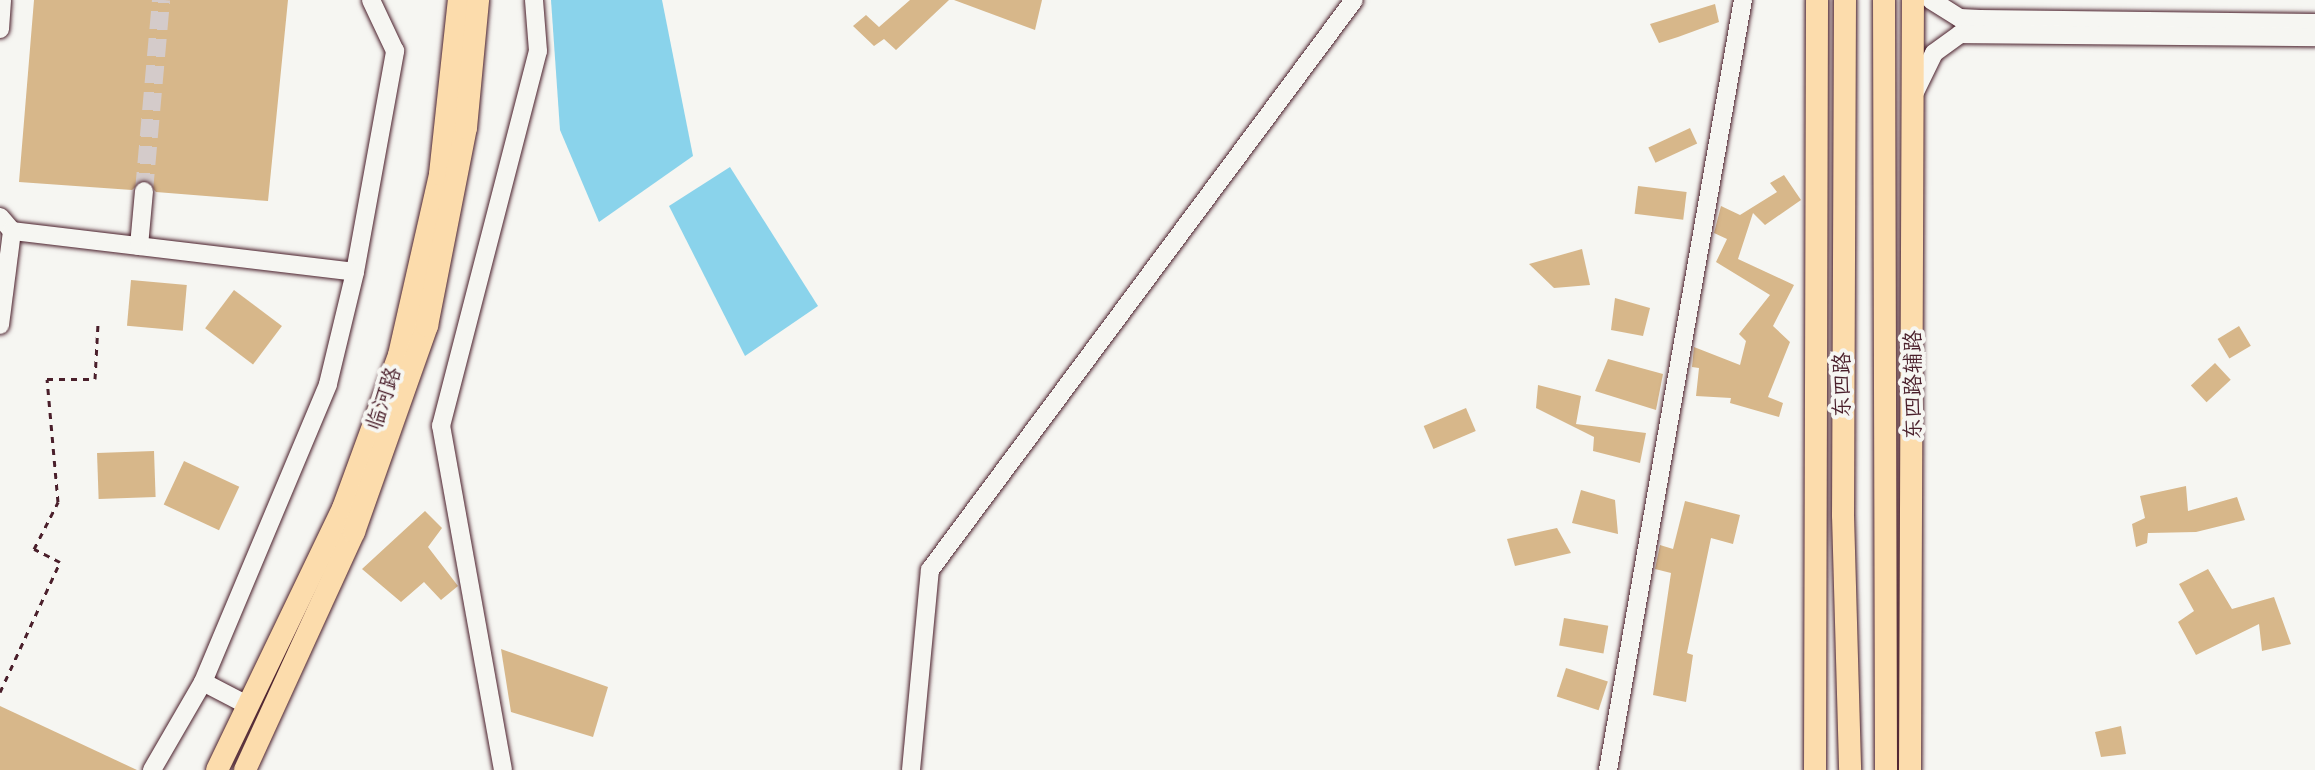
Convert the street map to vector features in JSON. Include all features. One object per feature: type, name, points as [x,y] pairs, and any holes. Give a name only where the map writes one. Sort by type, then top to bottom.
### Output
[{"type":"main road","name":"临河路","points":[[217,770],[343,508],[399,355],[440,174],[459,0]]},
{"type":"main road","name":"临河路","points":[[245,770],[354,532],[427,326],[466,128],[478,0]]},
{"type":"main road","points":[[1815,770],[1817,0]]},
{"type":"main road","name":"东四路","points":[[1845,0],[1844,541],[1850,770]]},
{"type":"main road","name":"东四路","points":[[1884,0],[1886,770]]},
{"type":"main road","name":"东四路辅路","points":[[1910,770],[1913,0]]},
{"type":"main road","points":[[1814,635],[1844,541]]},
{"type":"main road","points":[[1885,644],[1912,548]]},
{"type":"main road","points":[[1886,743],[1893,770]]},
{"type":"street","points":[[0,29],[2,0]]},
{"type":"street","points":[[152,770],[203,682],[328,384],[355,272],[395,51],[371,0]]},
{"type":"street","points":[[503,770],[441,426],[538,51],[534,0]]},
{"type":"street","points":[[911,770],[930,570],[1354,0]]},
{"type":"street","points":[[1608,770],[1743,0]]},
{"type":"street","points":[[1931,0],[1960,18],[2315,23]]},
{"type":"street","points":[[1914,98],[1934,53],[1960,34],[2315,37]]},
{"type":"street","points":[[139,246],[144,191]]},
{"type":"street","points":[[0,325],[6,224],[139,246],[355,272]]},
{"type":"street","points":[[203,682],[249,706]]},
{"type":"path","points":[[0,692],[60,562],[34,549],[58,502],[47,379],[95,379],[98,323]]},
{"type":"water","points":[[551,0],[662,0],[693,156],[599,222],[560,130]]},
{"type":"water","points":[[730,167],[818,306],[745,356],[669,206]]},
{"type":"building","points":[[34,0],[288,0],[268,201],[156,192],[144,179],[132,190],[19,182]]},
{"type":"building","points":[[910,0],[949,0],[896,50],[884,39],[874,46],[853,26],[866,15],[879,27]]},
{"type":"building","points":[[954,0],[1042,0],[1035,30]]},
{"type":"building","points":[[1715,4],[1719,22],[1659,43],[1650,24]]},
{"type":"building","points":[[1690,128],[1697,143],[1655,163],[1648,147]]},
{"type":"building","points":[[1784,175],[1801,200],[1765,225],[1753,213],[1738,259],[1794,285],[1773,326],[1790,342],[1768,397],[1783,403],[1779,417],[1730,403],[1731,398],[1696,396],[1699,368],[1692,367],[1694,347],[1740,365],[1746,341],[1739,334],[1770,295],[1716,262],[1727,239],[1714,233],[1721,206],[1740,215],[1777,192],[1770,183]]},
{"type":"building","points":[[1638,186],[1687,192],[1683,220],[1635,214]]},
{"type":"building","points":[[1582,249],[1590,285],[1554,288],[1529,264]]},
{"type":"building","points":[[131,280],[187,285],[183,331],[127,326]]},
{"type":"building","points":[[234,290],[282,326],[253,364],[205,328]]},
{"type":"building","points":[[1615,298],[1650,308],[1643,336],[1611,330]]},
{"type":"building","points":[[2239,326],[2251,346],[2229,359],[2218,339]]},
{"type":"building","points":[[1608,359],[1663,374],[1656,410],[1595,391]]},
{"type":"building","points":[[2215,363],[2231,380],[2207,402],[2191,386]]},
{"type":"building","points":[[1538,385],[1581,396],[1576,424],[1646,433],[1640,463],[1593,451],[1594,437],[1536,408]]},
{"type":"building","points":[[1466,408],[1476,431],[1433,449],[1424,426]]},
{"type":"building","points":[[154,451],[156,497],[99,499],[97,453]]},
{"type":"building","points":[[184,461],[239,487],[219,530],[164,505]]},
{"type":"building","points":[[2186,486],[2188,511],[2237,497],[2245,520],[2196,532],[2148,533],[2147,543],[2136,547],[2132,524],[2145,518],[2140,496]]},
{"type":"building","points":[[1581,490],[1615,500],[1618,534],[1572,523]]},
{"type":"building","points":[[1685,501],[1740,515],[1733,544],[1711,538],[1687,653],[1693,655],[1686,702],[1653,695],[1671,573],[1655,569],[1660,545],[1673,549]]},
{"type":"building","points":[[425,511],[442,528],[428,547],[458,586],[441,600],[424,582],[401,602],[362,569]]},
{"type":"building","points":[[1557,528],[1571,553],[1515,566],[1507,539]]},
{"type":"building","points":[[2208,569],[2232,609],[2274,597],[2291,644],[2262,651],[2259,624],[2196,655],[2178,622],[2194,611],[2179,584]]},
{"type":"building","points":[[1564,618],[1608,626],[1603,653],[1559,646]]},
{"type":"building","points":[[501,649],[608,687],[593,737],[511,712]]},
{"type":"building","points":[[1566,668],[1608,682],[1599,710],[1557,697]]},
{"type":"building","points":[[0,706],[137,770],[0,770]]},
{"type":"building","points":[[2121,726],[2126,754],[2101,757],[2095,732]]},
{"type":"tunnel","points":[[144,191],[161,0]]}]
